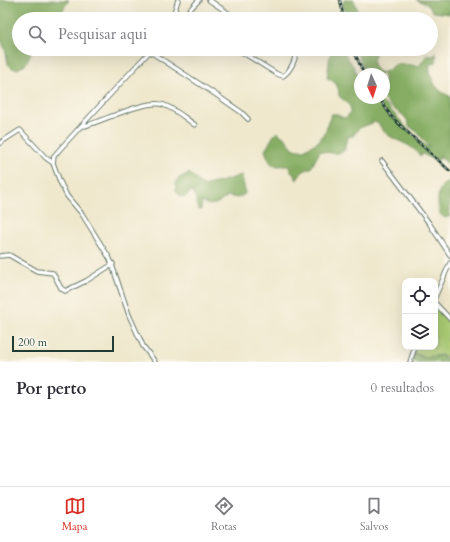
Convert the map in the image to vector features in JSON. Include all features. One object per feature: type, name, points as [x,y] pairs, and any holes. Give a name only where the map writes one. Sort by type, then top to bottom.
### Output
[{"type":"street","points":[[174,12],[178,0]]},
{"type":"street","points":[[186,12],[199,0]]},
{"type":"street","points":[[209,0],[227,12]]},
{"type":"street","points":[[145,56],[57,152],[54,156],[53,163],[67,196],[86,220],[113,264],[129,315],[143,346],[155,362]]},
{"type":"street","points":[[160,56],[241,112],[248,119]]},
{"type":"street","points":[[248,56],[283,76],[290,68],[295,56]]},
{"type":"street","points":[[81,126],[153,103],[165,105],[195,125]]},
{"type":"street","points":[[0,144],[20,130],[46,158],[53,163]]},
{"type":"street","points":[[382,161],[429,223],[450,255]]},
{"type":"street","points":[[0,256],[9,255],[37,270],[53,273],[61,288],[65,291],[68,291],[86,281],[113,264]]},
{"type":"street","points":[[438,290],[450,263]]},
{"type":"street","points":[[438,306],[450,319]]},
{"type":"street","points":[[410,362],[414,350]]},
{"type":"green space","points":[[0,0],[69,0],[61,12],[12,12],[12,56],[30,56],[25,65],[18,69],[12,68],[8,64],[0,36]]},
{"type":"green space","points":[[344,0],[354,0],[358,12],[346,12],[345,9],[342,7]]},
{"type":"green space","points":[[416,0],[450,0],[450,14],[433,12],[427,4]]},
{"type":"green space","points":[[330,56],[346,56],[354,68],[354,104],[383,104],[395,114],[415,137],[430,148],[417,132],[409,126],[403,115],[388,104],[390,104],[390,68],[397,64],[419,66],[426,56],[436,56],[436,63],[430,64],[430,74],[437,88],[450,96],[450,165],[440,157],[440,159],[434,160],[423,154],[420,156],[410,146],[388,135],[379,124],[375,122],[359,128],[353,136],[349,136],[345,144],[345,150],[342,152],[332,153],[320,151],[311,168],[302,172],[297,180],[288,166],[275,166],[272,164],[265,150],[277,132],[286,139],[293,148],[304,150],[319,141],[326,130],[331,114],[337,114],[346,118],[349,114],[350,108],[339,96],[336,85],[333,81],[327,78]]},
{"type":"green space","points":[[358,56],[375,56],[373,60],[376,68],[363,68]]},
{"type":"green space","points":[[189,173],[203,186],[241,175],[245,194],[237,198],[228,196],[212,205],[202,201],[201,210],[199,210],[192,191],[190,191],[188,195],[182,197],[176,189],[178,179]]},
{"type":"green space","points":[[446,182],[450,182],[450,216],[445,218],[440,214],[438,197],[440,189]]},
{"type":"green space","points":[[438,309],[450,323],[450,334],[448,339],[450,348],[446,357],[441,355],[426,357],[414,353],[416,350],[438,350]]},
{"type":"green space","points":[[413,354],[426,358],[441,356],[450,360],[450,362],[412,362]]},
{"type":"railway","points":[[340,0],[343,12]]},
{"type":"railway","points":[[356,56],[361,68]]},
{"type":"railway","points":[[383,104],[391,116],[450,171]]}]
